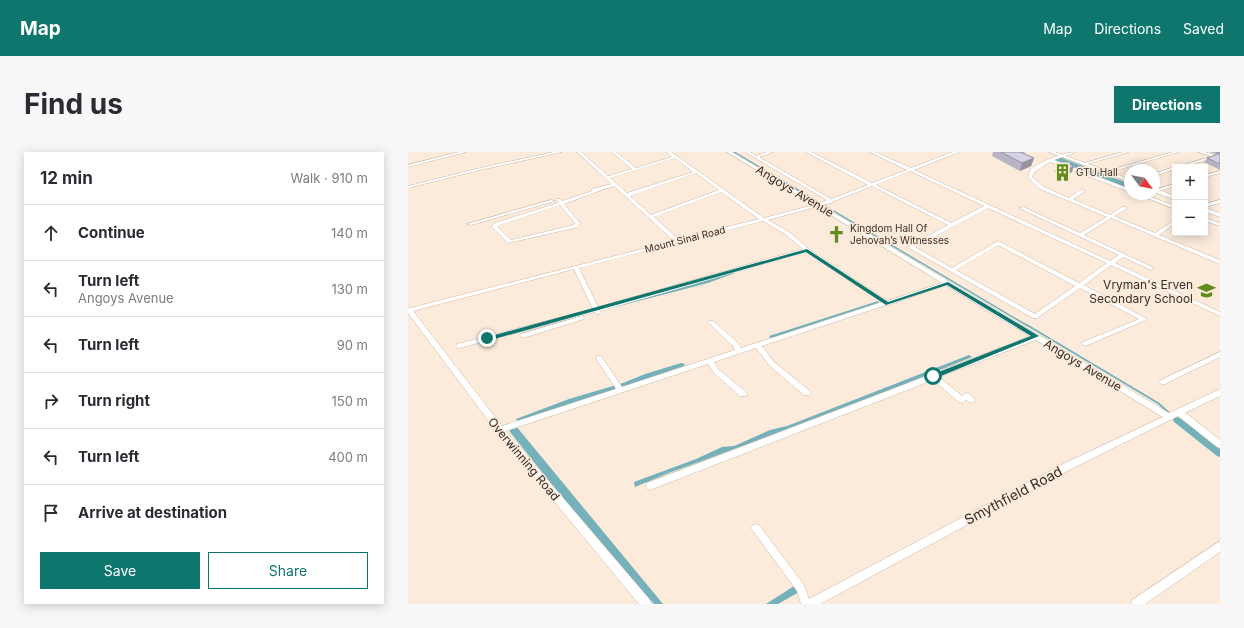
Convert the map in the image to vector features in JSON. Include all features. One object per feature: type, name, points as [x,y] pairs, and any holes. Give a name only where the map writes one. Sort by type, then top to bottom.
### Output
[{"type":"street","points":[[408,166],[464,152]]},
{"type":"street","points":[[408,187],[480,168],[560,152]]},
{"type":"street","points":[[578,152],[676,241]]},
{"type":"street","points":[[614,152],[635,169]]},
{"type":"street","points":[[668,152],[763,219],[787,233],[807,250],[888,304]]},
{"type":"street","name":"Angoys Avenue","points":[[729,152],[822,204],[1169,418]]},
{"type":"street","points":[[747,152],[832,201]]},
{"type":"street","points":[[756,157],[771,152]]},
{"type":"street","points":[[808,152],[951,225]]},
{"type":"street","points":[[872,152],[1109,264],[1220,314]]},
{"type":"street","name":"Mount Sinai Road","points":[[408,310],[822,204],[957,152]]},
{"type":"street","points":[[1051,152],[1124,179]]},
{"type":"street","points":[[1074,152],[1060,155],[1049,160],[1032,171],[1030,177],[1042,188],[1220,262]]},
{"type":"street","points":[[1083,164],[1127,152]]},
{"type":"street","points":[[1106,172],[1177,152]]},
{"type":"street","points":[[1200,152],[1220,158]]},
{"type":"street","points":[[1189,164],[1220,155]]},
{"type":"street","points":[[607,178],[675,156]]},
{"type":"street","points":[[1049,160],[1124,189]]},
{"type":"street","points":[[1160,173],[1172,169]]},
{"type":"street","points":[[627,195],[696,172]]},
{"type":"street","points":[[1208,175],[1220,172]]},
{"type":"street","points":[[469,224],[560,201],[615,185]]},
{"type":"street","points":[[1160,189],[1172,186]]},
{"type":"street","points":[[650,217],[722,190]]},
{"type":"street","points":[[1070,199],[1082,191]]},
{"type":"street","points":[[1160,192],[1172,197]]},
{"type":"street","points":[[1154,200],[1172,207]]},
{"type":"street","points":[[560,201],[578,223],[576,226],[510,242],[494,226],[560,201]]},
{"type":"street","points":[[1208,205],[1220,201]]},
{"type":"street","points":[[987,206],[911,247],[1035,317],[1122,255]]},
{"type":"street","points":[[1021,208],[1151,268]]},
{"type":"street","points":[[1080,235],[1124,208]]},
{"type":"street","points":[[1208,211],[1220,215]]},
{"type":"street","points":[[1208,220],[1220,225]]},
{"type":"street","points":[[1156,235],[1172,223]]},
{"type":"street","points":[[952,270],[998,244],[1080,284],[1144,319],[1085,344]]},
{"type":"street","points":[[523,336],[597,312],[807,250]]},
{"type":"street","points":[[576,267],[597,312]]},
{"type":"street","points":[[500,430],[708,361],[738,348],[757,345],[888,304],[948,283]]},
{"type":"street","points":[[459,346],[668,294]]},
{"type":"street","name":"Overwinning Road","points":[[408,310],[500,430],[646,604]]},
{"type":"street","points":[[711,322],[738,348]]},
{"type":"street","points":[[650,486],[1036,336]]},
{"type":"street","points":[[757,345],[772,364],[807,393]]},
{"type":"street","points":[[1163,382],[1220,354]]},
{"type":"street","points":[[599,358],[620,390]]},
{"type":"street","points":[[708,361],[727,381],[743,394]]},
{"type":"street","points":[[933,376],[962,400],[966,396],[971,400]]},
{"type":"street","name":"Smythfield Road","points":[[810,604],[1064,468],[1180,413],[1220,392]]},
{"type":"street","points":[[1180,413],[1220,445]]},
{"type":"street","points":[[756,528],[801,588],[806,604]]},
{"type":"street","points":[[1136,604],[1220,546]]},
{"type":"water","points":[[1057,158],[1062,158],[1124,182],[1124,187],[1054,160]]},
{"type":"water","points":[[735,273],[708,283],[600,311]]},
{"type":"water","points":[[878,301],[879,303],[877,305],[771,339],[769,336]]},
{"type":"water","points":[[969,355],[972,357],[841,410],[666,474],[635,487],[634,482],[696,459],[722,447],[734,446],[770,430],[787,426]]},
{"type":"water","points":[[681,363],[685,364],[684,366],[518,422],[516,419],[569,399],[623,383],[645,374]]},
{"type":"water","points":[[516,426],[663,604],[654,604],[577,516],[510,432],[510,429]]},
{"type":"water","points":[[794,586],[799,592],[778,604],[766,604]]},
{"type":"building","points":[[1001,152],[1020,152],[1034,158],[1022,163]]},
{"type":"building","points":[[1218,154],[1220,155],[1220,164],[1207,158]]},
{"type":"building","points":[[1065,162],[1074,166],[1066,170],[1057,166]]},
{"type":"waterway","points":[[734,152],[1028,326]]},
{"type":"waterway","points":[[1027,325],[1158,403],[1177,420]]},
{"type":"waterway","points":[[1177,420],[1220,454]]},
{"type":"place","name":"GTU Hall","points":[[1063,172]]},
{"type":"place","name":"Kingdom Hall Of Jehovah’s Witnesses","points":[[837,234]]},
{"type":"place","name":"Vryman's Erven Secondary School","points":[[1206,291]]},
{"type":"route","points":[[487,338],[609,306],[807,250],[888,304],[948,283],[1036,336],[933,376]]}]
